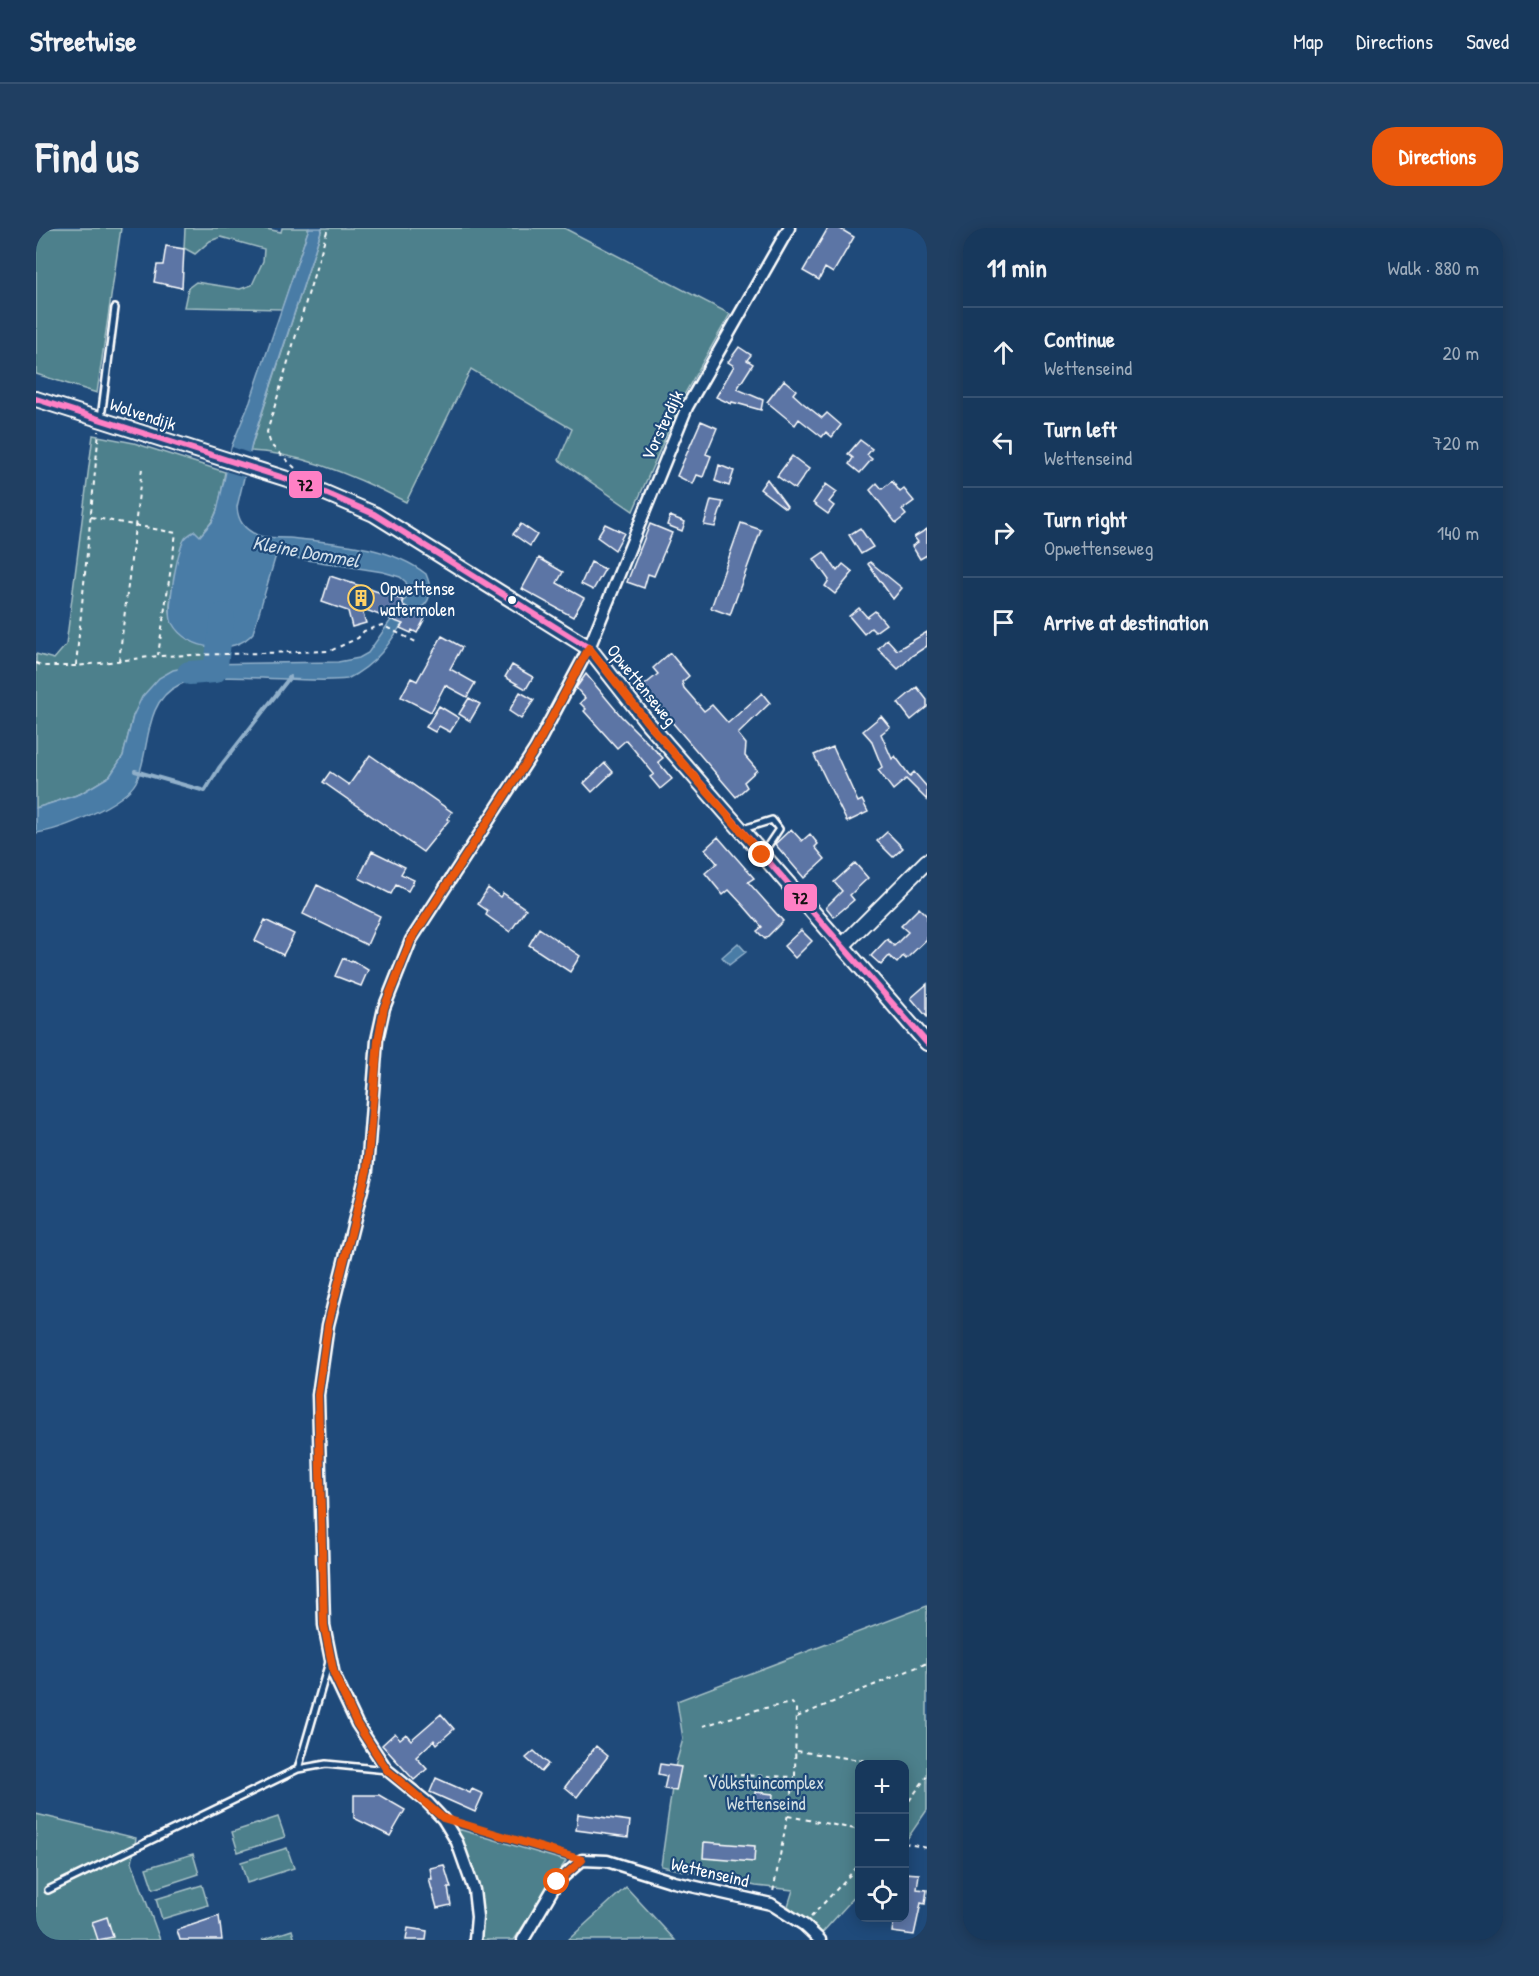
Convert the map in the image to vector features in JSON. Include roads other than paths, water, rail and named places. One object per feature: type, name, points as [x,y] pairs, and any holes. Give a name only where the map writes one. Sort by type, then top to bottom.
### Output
[{"type":"street","name":"Vorsterdijk","points":[[589,648],[687,407],[789,228]]},
{"type":"street","name":"Wolvendijk","points":[[36,399],[239,463]]},
{"type":"street","name":"Opwettenseweg","points":[[239,463],[309,486],[374,514],[589,648],[647,722],[927,1043]]},
{"type":"street","points":[[475,1940],[477,1917],[474,1890],[467,1865],[443,1818],[387,1770],[357,1724],[341,1692],[330,1658],[324,1625],[318,1395],[328,1325],[367,1170],[378,1040],[384,1008],[411,940],[535,749],[589,648]]},
{"type":"street","points":[[842,946],[927,861]]},
{"type":"street","name":"Wettenseind","points":[[523,1940],[557,1882],[582,1860],[607,1861],[674,1882],[771,1904],[804,1925],[820,1940]]},
{"type":"lane","points":[[101,420],[115,308]]},
{"type":"lane","points":[[741,830],[772,820],[779,829],[762,855]]},
{"type":"lane","points":[[298,1769],[330,1658]]},
{"type":"lane","points":[[48,1890],[298,1769],[326,1764],[387,1770]]},
{"type":"water","points":[[309,228],[322,228],[253,440],[237,507],[240,520],[252,533],[260,536],[342,544],[395,557],[426,574],[430,586],[428,601],[415,612],[411,610],[377,658],[347,679],[236,677],[194,680],[179,685],[167,693],[153,715],[141,770],[136,782],[129,790],[119,799],[91,815],[36,833],[36,808],[80,794],[110,776],[123,756],[133,716],[142,697],[159,678],[173,670],[204,664],[338,662],[359,658],[368,653],[407,597],[406,582],[400,577],[383,572],[276,555],[253,633],[245,640],[223,647],[199,645],[188,640],[172,623],[171,595],[181,547],[186,537],[195,531],[200,536],[212,522],[217,511],[232,445],[250,402]]},
{"type":"water","points":[[738,943],[746,952],[729,965],[722,957]]},
{"type":"waterway","name":"Kleine Dommel","points":[[189,673],[215,671],[223,615]]},
{"type":"waterway","points":[[135,771],[205,791],[219,768],[290,677]]},
{"type":"place","name":"Opwettense watermolen","points":[[361,598]]},
{"type":"park label","name":"Volkstuincomplex Wettenseind","points":[[766,1792]]}]
